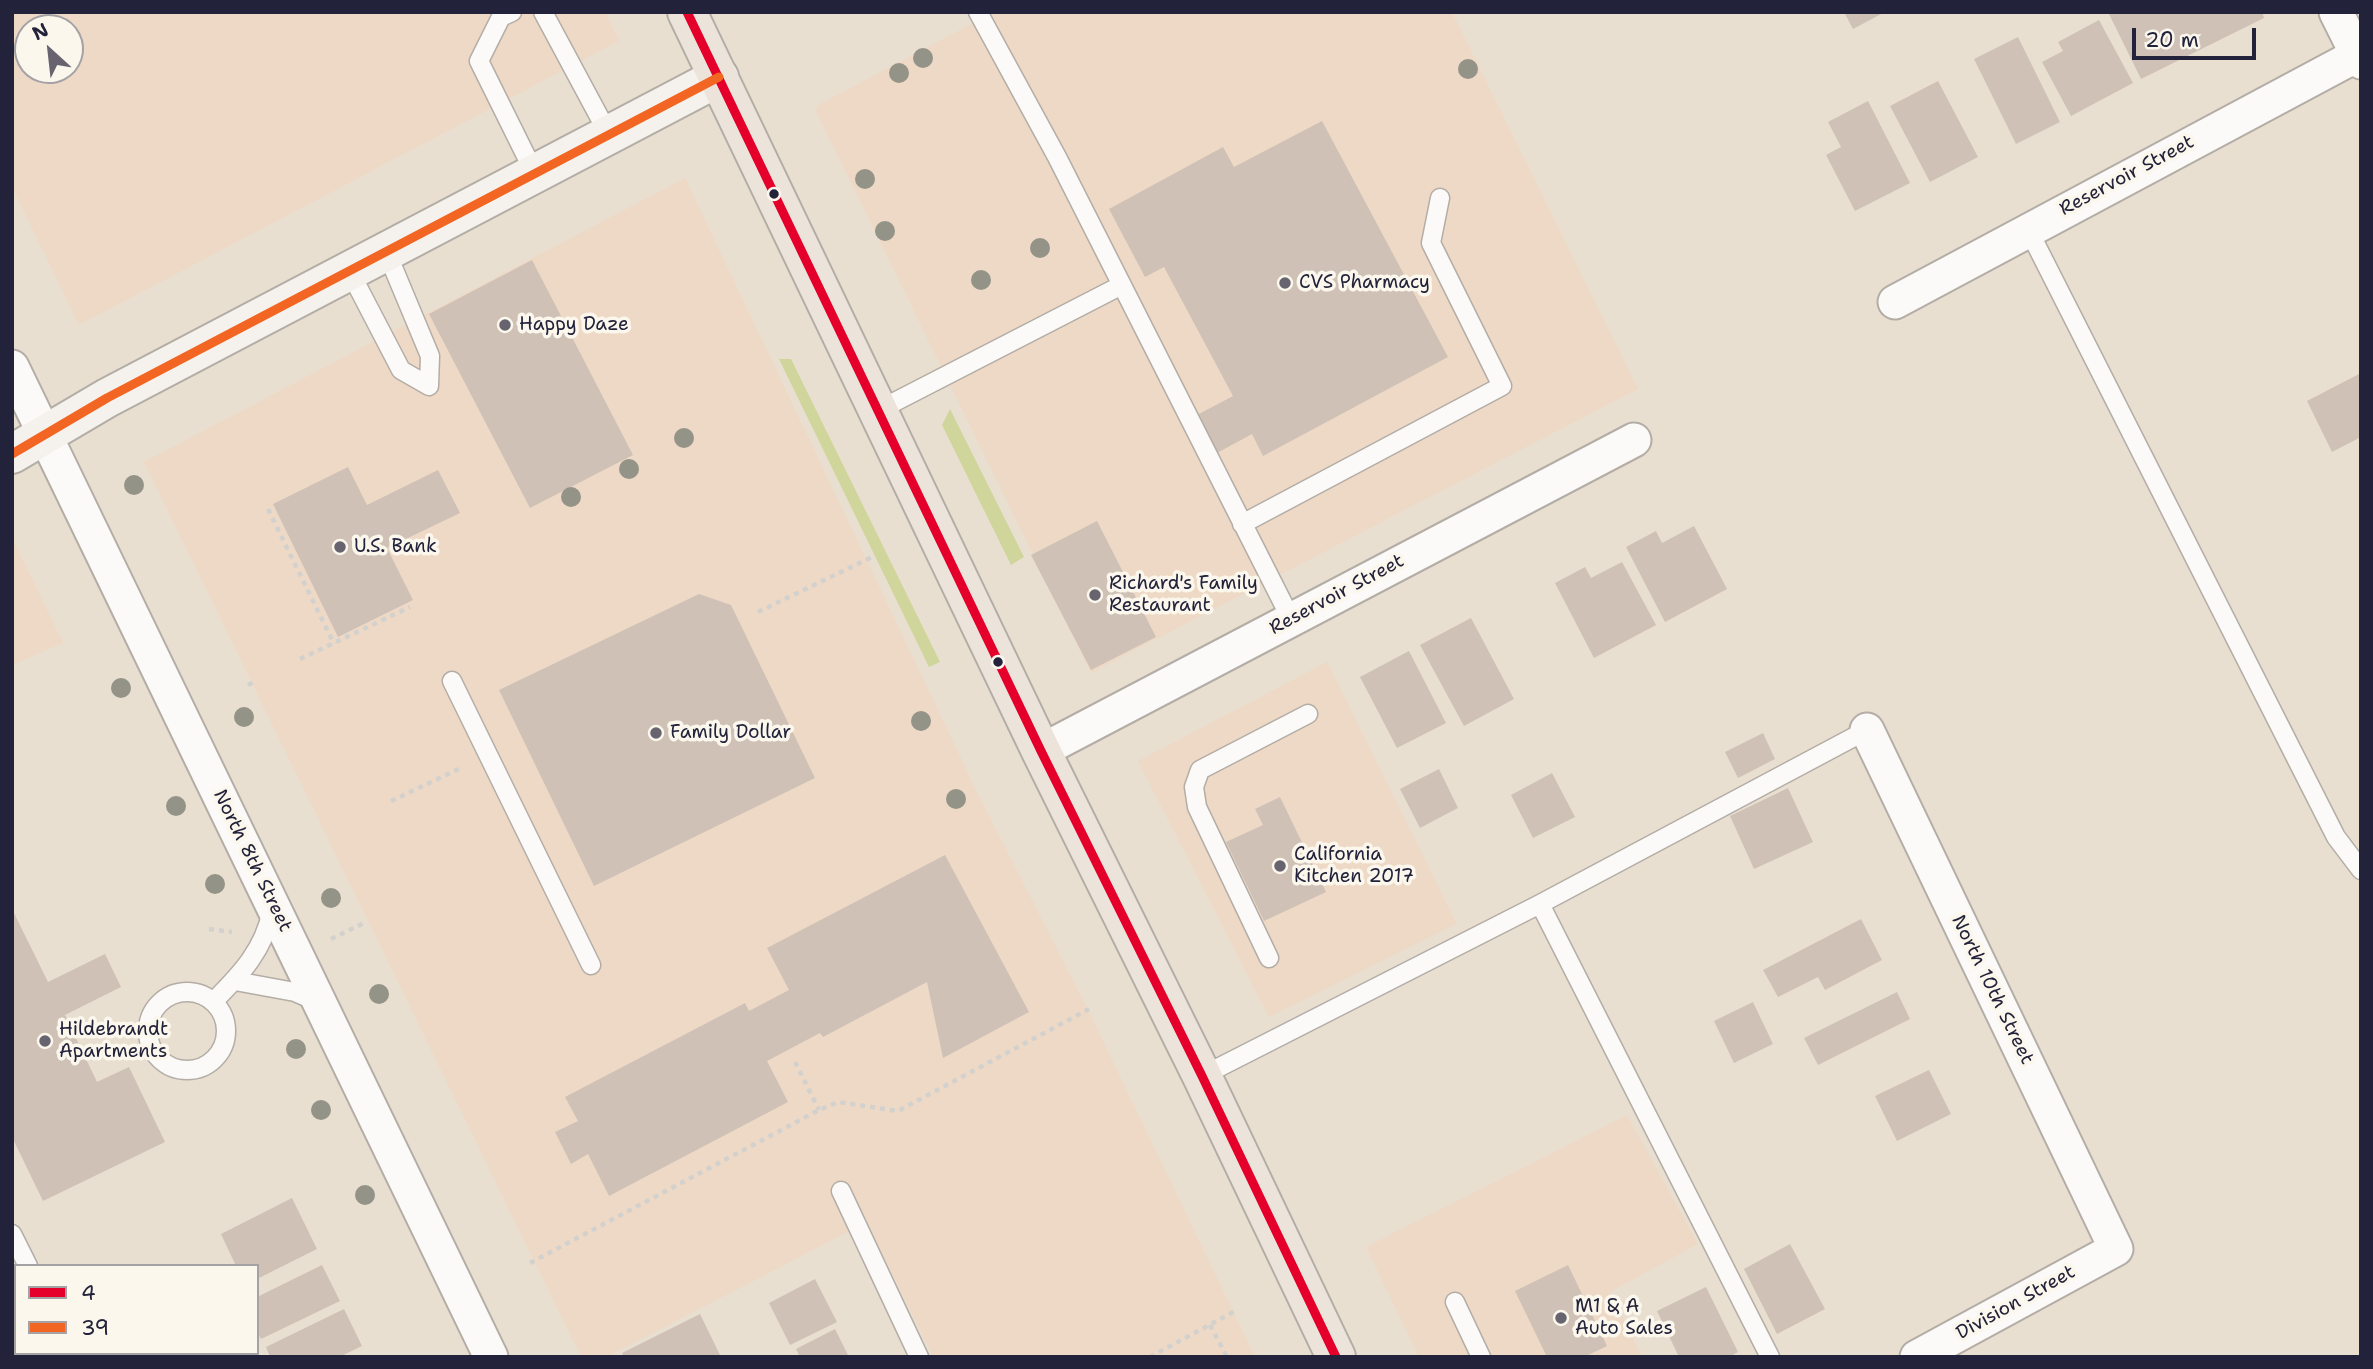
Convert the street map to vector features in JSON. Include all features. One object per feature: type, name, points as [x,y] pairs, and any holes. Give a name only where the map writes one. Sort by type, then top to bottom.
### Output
[{"type":"main road","points":[[687,12],[1041,751],[1202,1076],[1336,1357]]},
{"type":"main road","points":[[12,454],[107,398],[719,77]]},
{"type":"street","points":[[2336,12],[2360,57]]},
{"type":"street","name":"Reservoir Street","points":[[1895,302],[2028,229],[2360,57]]},
{"type":"street","name":"North 8th Street","points":[[12,367],[491,1357]]},
{"type":"street","name":"Reservoir Street","points":[[1041,751],[1634,440]]},
{"type":"street","name":"North 10th Street","points":[[1867,730],[2116,1249]]},
{"type":"street","name":"Division Street","points":[[1917,1357],[2116,1249]]},
{"type":"lane","points":[[543,12],[609,135]]},
{"type":"lane","points":[[978,12],[1056,157],[1291,619]]},
{"type":"lane","points":[[504,14],[479,61],[535,174]]},
{"type":"lane","points":[[1242,524],[1502,386],[1432,243],[1440,198]]},
{"type":"lane","points":[[2028,229],[2336,837],[2361,870]]},
{"type":"lane","points":[[350,272],[401,370],[429,386],[429,356],[387,253]]},
{"type":"lane","points":[[879,410],[1120,286]]},
{"type":"lane","points":[[452,681],[591,965]]},
{"type":"lane","points":[[1269,958],[1197,807],[1194,787],[1200,770],[1308,714]]},
{"type":"lane","points":[[1202,1076],[1540,904],[1867,730]]},
{"type":"lane","points":[[213,1002],[235,981],[267,936],[273,904]]},
{"type":"lane","points":[[1540,904],[1770,1357]]},
{"type":"lane","points":[[235,981],[295,992],[320,1002]]},
{"type":"lane","points":[[175,993],[202,994],[213,1002],[225,1025],[225,1038],[220,1051],[201,1068],[176,1069],[165,1064],[150,1044],[148,1031],[155,1008],[175,993]]},
{"type":"lane","points":[[841,1191],[919,1357]]},
{"type":"lane","points":[[12,1234],[27,1264]]},
{"type":"lane","points":[[1455,1302],[1481,1357]]},
{"type":"path","points":[[268,509],[334,644]]},
{"type":"path","points":[[758,612],[872,557]]},
{"type":"path","points":[[300,659],[410,607]]},
{"type":"path","points":[[248,685],[256,681]]},
{"type":"path","points":[[391,802],[489,755]]},
{"type":"path","points":[[324,942],[363,923]]},
{"type":"path","points":[[209,929],[243,934]]},
{"type":"path","points":[[530,1263],[838,1101],[898,1111],[1091,1008]]},
{"type":"path","points":[[795,1062],[820,1110]]},
{"type":"path","points":[[1150,1357],[1237,1310]]},
{"type":"path","points":[[1210,1325],[1227,1357]]},
{"type":"shaded area","points":[[12,12],[605,12],[619,41],[79,325],[12,187]]},
{"type":"shaded area","points":[[994,12],[1452,12],[1638,389],[1091,673],[816,111],[818,105]]},
{"type":"shaded area","points":[[685,178],[977,792],[1091,1016],[1255,1357],[933,1357],[867,1222],[607,1357],[581,1357],[144,462]]},
{"type":"shaded area","points":[[12,537],[63,643],[12,665]]},
{"type":"shaded area","points":[[1327,662],[1457,924],[1269,1017],[1138,761]]},
{"type":"shaded area","points":[[1627,1115],[1698,1244],[1610,1292],[1642,1357],[1419,1357],[1366,1247]]},
{"type":"green space","points":[[779,359],[791,359],[940,662],[929,667]]},
{"type":"green space","points":[[950,409],[1024,557],[1011,565],[942,425]]},
{"type":"building","points":[[1844,12],[1885,12],[1853,29]]},
{"type":"building","points":[[2108,12],[2262,12],[2264,18],[2141,79]]},
{"type":"building","points":[[2099,20],[2133,83],[2071,116],[2042,62],[2063,51],[2058,42]]},
{"type":"building","points":[[2018,37],[2060,122],[2016,144],[1974,59]]},
{"type":"building","points":[[1938,81],[1978,157],[1930,182],[1890,106]]},
{"type":"building","points":[[1868,101],[1910,183],[1855,211],[1826,155],[1841,147],[1828,122]]},
{"type":"building","points":[[1322,121],[1448,357],[1263,456],[1252,434],[1217,453],[1197,415],[1233,396],[1164,267],[1145,277],[1109,209],[1223,147],[1234,167]]},
{"type":"building","points":[[532,260],[633,455],[530,508],[429,314]]},
{"type":"building","points":[[2361,373],[2361,437],[2332,452],[2307,401]]},
{"type":"building","points":[[348,467],[367,505],[438,470],[460,513],[387,548],[413,600],[338,637],[273,504]]},
{"type":"building","points":[[1097,521],[1156,637],[1091,670],[1031,555]]},
{"type":"building","points":[[1694,526],[1727,589],[1665,622],[1626,547],[1656,531],[1662,543]]},
{"type":"building","points":[[1622,562],[1656,625],[1594,658],[1555,583],[1585,567],[1591,578]]},
{"type":"building","points":[[699,594],[731,605],[815,778],[594,886],[499,690]]},
{"type":"building","points":[[1471,618],[1514,699],[1464,726],[1420,645]]},
{"type":"building","points":[[1409,651],[1446,723],[1397,748],[1360,677]]},
{"type":"building","points":[[1763,733],[1775,759],[1738,778],[1725,752]]},
{"type":"building","points":[[1439,769],[1458,808],[1420,828],[1400,789]]},
{"type":"building","points":[[1552,773],[1575,817],[1533,838],[1511,795]]},
{"type":"building","points":[[1788,788],[1813,842],[1754,869],[1730,816]]},
{"type":"building","points":[[1280,797],[1326,892],[1264,921],[1226,842],[1263,825],[1255,809]]},
{"type":"building","points":[[945,855],[1029,1012],[943,1058],[927,982],[823,1037],[820,1033],[767,1061],[788,1102],[609,1196],[588,1154],[571,1164],[555,1132],[578,1121],[565,1097],[745,1003],[749,1011],[789,990],[767,948]]},
{"type":"building","name":"Hildebrandt Apartments","points":[[12,909],[48,982],[105,954],[121,987],[65,1015],[97,1082],[129,1067],[165,1142],[43,1201],[12,1137]]},
{"type":"building","points":[[1861,919],[1882,960],[1825,990],[1818,977],[1778,997],[1763,970]]},
{"type":"building","points":[[1897,992],[1910,1019],[1818,1065],[1804,1038]]},
{"type":"building","points":[[1753,1002],[1773,1044],[1734,1063],[1714,1021]]},
{"type":"building","points":[[1929,1070],[1951,1114],[1897,1141],[1875,1096]]},
{"type":"building","points":[[292,1198],[317,1249],[259,1278],[259,1264],[235,1264],[221,1234]]},
{"type":"building","points":[[1790,1244],[1825,1309],[1777,1334],[1744,1269]]},
{"type":"building","points":[[322,1265],[340,1301],[261,1339],[259,1296]]},
{"type":"building","points":[[1568,1265],[1607,1346],[1584,1357],[1547,1357],[1515,1291]]},
{"type":"building","points":[[815,1279],[837,1322],[790,1345],[769,1303]]},
{"type":"building","points":[[1706,1287],[1738,1352],[1729,1357],[1679,1357],[1657,1311]]},
{"type":"building","points":[[344,1309],[362,1346],[339,1357],[270,1357],[266,1347]]},
{"type":"building","points":[[12,1313],[14,1341],[12,1342]]},
{"type":"building","points":[[700,1314],[721,1357],[624,1357],[622,1353]]},
{"type":"building","points":[[835,1329],[849,1357],[800,1357],[796,1349]]},
{"type":"building","points":[[14,1354],[37,1357],[12,1357]]},
{"type":"transit line","name":"4","points":[[687,12],[1041,751],[1202,1076],[1336,1357]]},
{"type":"transit line","name":"39","points":[[12,454],[107,398],[719,77]]},
{"type":"place","name":"CVS Pharmacy","points":[[1285,283]]},
{"type":"place","name":"Happy Daze","points":[[505,325]]},
{"type":"place","name":"U.S. Bank","points":[[340,547]]},
{"type":"place","name":"Richard's Family Restaurant","points":[[1095,595]]},
{"type":"place","name":"Family Dollar","points":[[656,733]]},
{"type":"place","name":"California Kitchen 2017","points":[[1280,866]]},
{"type":"place","name":"Hildebrandt Apartments","points":[[45,1041]]},
{"type":"place","name":"M1 & A Auto Sales","points":[[1561,1318]]}]
